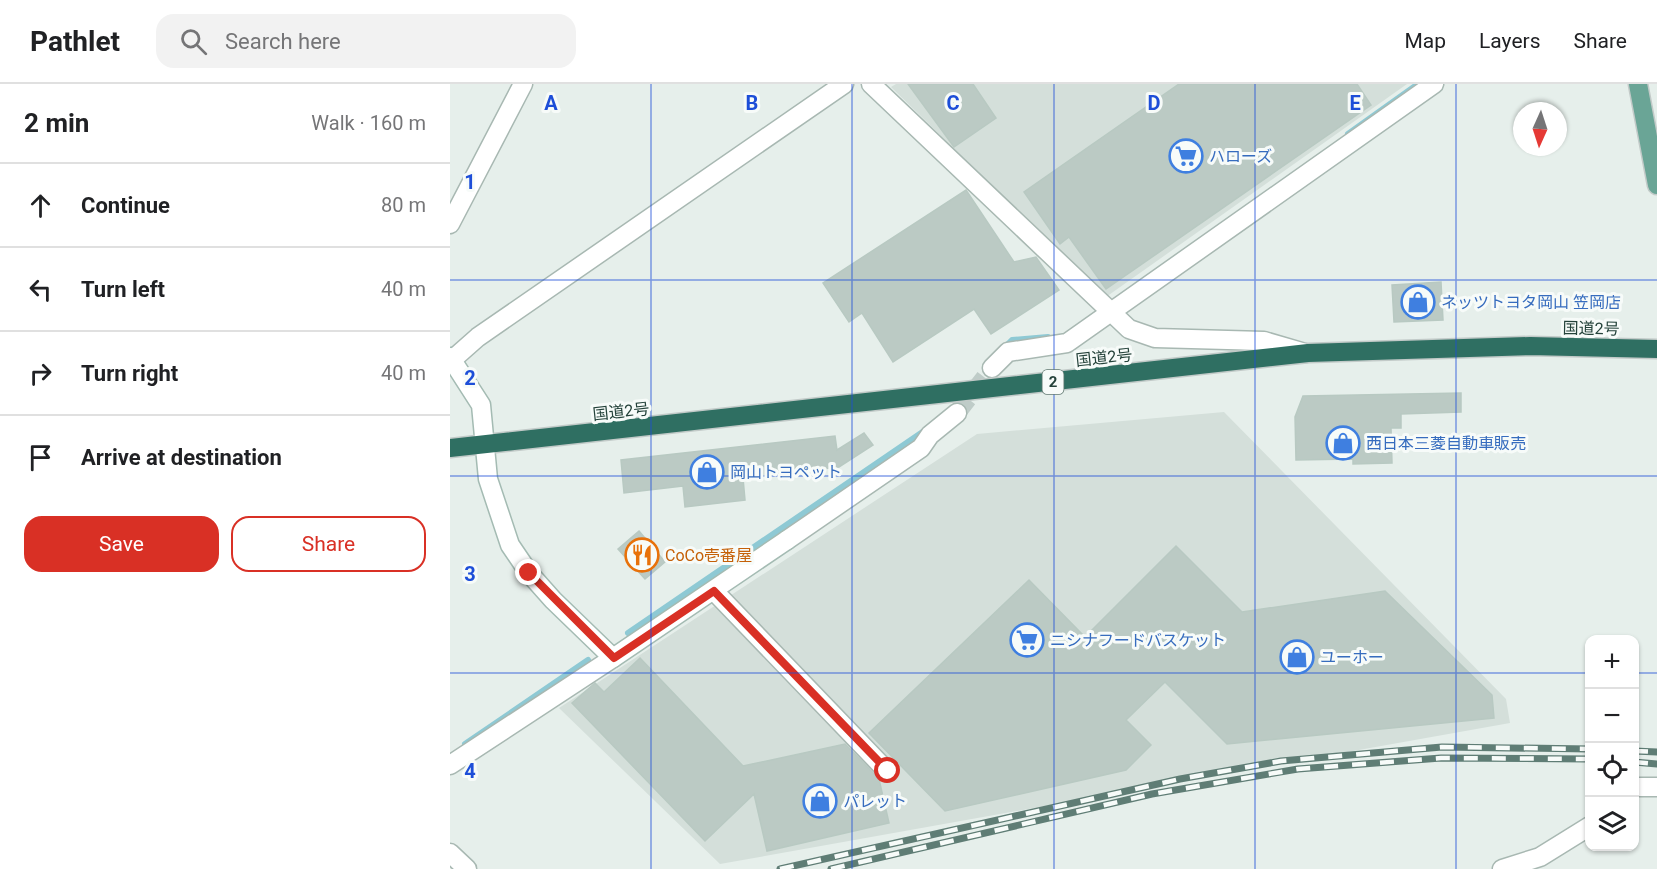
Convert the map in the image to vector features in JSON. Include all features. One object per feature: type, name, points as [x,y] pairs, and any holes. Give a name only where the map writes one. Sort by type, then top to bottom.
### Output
[{"type":"highway","name":"国道2号","points":[[450,448],[1308,353],[1530,346],[1657,349]]},
{"type":"main road","points":[[1638,84],[1657,185]]},
{"type":"street","points":[[450,224],[523,84]]},
{"type":"street","points":[[614,658],[553,600],[529,573],[510,544],[488,479],[481,405],[451,358],[844,84]]},
{"type":"street","points":[[871,84],[1129,329],[1155,338],[1264,342],[1308,353]]},
{"type":"street","points":[[992,368],[1008,352],[1067,343],[1107,308],[1434,84]]},
{"type":"street","points":[[450,765],[714,591],[921,448],[930,435],[957,413]]},
{"type":"street","points":[[714,591],[888,771]]},
{"type":"street","points":[[1639,787],[1657,787]]},
{"type":"street","points":[[1502,869],[1540,857],[1585,829]]},
{"type":"street","points":[[450,853],[466,869]]},
{"type":"shaded area","points":[[896,84],[1407,84],[1106,297],[891,87]]},
{"type":"shaded area","points":[[1224,412],[1506,699],[1510,723],[720,864],[559,708],[977,434]]},
{"type":"building","points":[[908,84],[973,84],[996,118],[954,147]]},
{"type":"building","name":"ハローズ","points":[[1179,84],[1357,84],[1371,105],[1106,289],[1069,237],[1060,244],[1024,192]]},
{"type":"building","points":[[966,190],[1014,262],[1036,257],[1059,290],[991,334],[974,309],[893,362],[862,313],[849,322],[823,283]]},
{"type":"building","name":"ネッツトヨタ岡山 笠岡店","points":[[1441,282],[1443,320],[1394,322],[1392,285]]},
{"type":"building","name":"西日本三菱自動車販売","points":[[1461,393],[1461,412],[1401,414],[1401,428],[1391,428],[1392,463],[1353,464],[1353,459],[1296,460],[1295,417],[1303,396]]},
{"type":"building","name":"岡山トヨペット","points":[[864,433],[873,445],[839,467],[743,478],[745,500],[685,507],[683,486],[624,493],[621,460],[835,436],[837,450]]},
{"type":"building","name":"CoCo壱番屋","points":[[639,531],[665,562],[645,579],[618,549]]},
{"type":"building","points":[[1176,546],[1242,612],[1385,591],[1492,695],[1494,718],[1227,744],[1165,682],[1126,720],[1151,745],[1126,770],[945,811],[869,733],[1029,580],[1085,637]]},
{"type":"building","points":[[640,658],[743,766],[845,744],[879,779],[889,823],[767,851],[754,794],[705,841],[572,703],[595,683],[604,692]]},
{"type":"waterway","points":[[1348,134],[1418,84]]},
{"type":"waterway","points":[[1004,348],[1012,340],[1048,337]]},
{"type":"waterway","points":[[628,633],[927,429]]},
{"type":"waterway","points":[[465,744],[588,660]]},
{"type":"tunnel","points":[[957,413],[992,368]]},
{"type":"railway","points":[[780,869],[1180,779],[1281,761],[1442,747],[1585,749]]},
{"type":"railway","points":[[1639,751],[1657,752]]},
{"type":"railway","points":[[831,869],[1152,794],[1298,769],[1441,758],[1585,759]]},
{"type":"railway","points":[[1639,762],[1657,764]]},
{"type":"place","name":"ハローズ","points":[[1186,156]]},
{"type":"place","name":"ネッツトヨタ岡山 笠岡店","points":[[1418,302]]},
{"type":"place","name":"西日本三菱自動車販売","points":[[1343,443]]},
{"type":"place","name":"岡山トヨペット","points":[[707,472]]},
{"type":"place","name":"CoCo壱番屋","points":[[642,555]]},
{"type":"place","name":"ニシナフードバスケット","points":[[1027,640]]},
{"type":"place","name":"ユーホー","points":[[1297,657]]},
{"type":"place","name":"パレット","points":[[820,801]]},
{"type":"route","points":[[529,573],[553,600],[614,658],[714,591],[888,771]]}]
